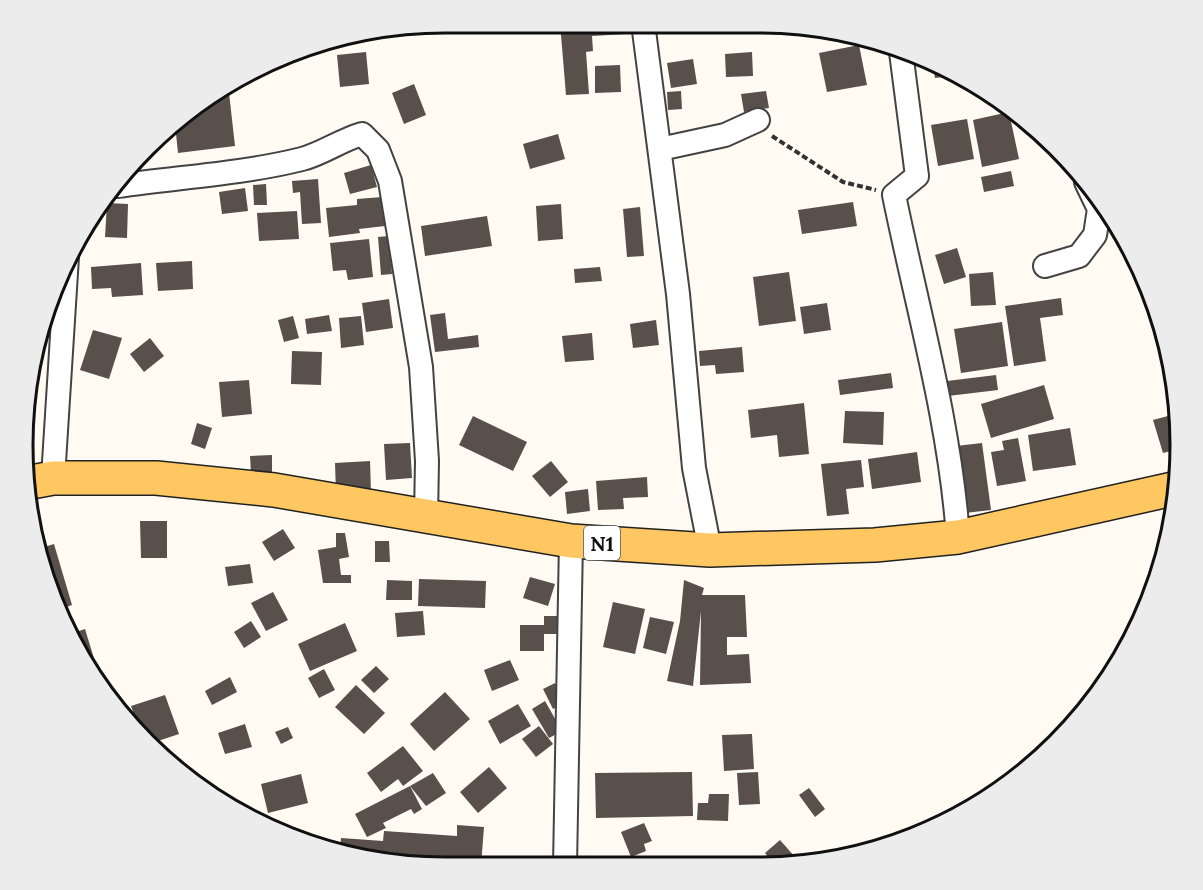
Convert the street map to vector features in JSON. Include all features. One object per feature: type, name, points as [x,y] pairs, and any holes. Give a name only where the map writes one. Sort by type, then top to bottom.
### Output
[{"type":"main road","name":"N1","points":[[40,481],[156,478],[227,485],[274,490],[426,518],[571,541],[710,550],[875,545],[958,537],[1167,490]]},
{"type":"street","points":[[644,33],[678,294],[694,468],[710,550]]},
{"type":"street","points":[[902,59],[917,176],[894,195],[938,403],[956,506],[958,537]]},
{"type":"street","points":[[660,149],[725,135],[754,122]]},
{"type":"street","points":[[125,185],[265,168],[306,158],[341,140],[362,134],[378,150],[390,181],[421,368],[427,461],[426,518]]},
{"type":"street","points":[[1045,266],[1079,256],[1095,236],[1098,213]]},
{"type":"street","points":[[40,481],[63,290]]},
{"type":"street","points":[[565,857],[571,541]]},
{"type":"path","points":[[754,122],[843,182],[894,195]]},
{"type":"building","points":[[561,33],[625,33],[592,36],[593,51],[586,52],[589,94],[566,95]]},
{"type":"building","points":[[859,46],[867,85],[827,92],[819,53]]},
{"type":"building","points":[[366,52],[369,84],[340,87],[337,55]]},
{"type":"building","points":[[752,52],[753,76],[726,77],[725,54]]},
{"type":"building","points":[[693,59],[697,84],[671,88],[667,63]]},
{"type":"building","points":[[620,65],[621,92],[595,93],[595,66]]},
{"type":"building","points":[[934,72],[944,77],[935,78]]},
{"type":"building","points":[[414,84],[426,115],[404,124],[392,93]]},
{"type":"building","points":[[681,91],[682,109],[668,110],[667,92]]},
{"type":"building","points":[[766,91],[769,108],[744,112],[741,94]]},
{"type":"building","points":[[229,94],[235,146],[178,153],[176,133]]},
{"type":"building","points":[[1003,113],[1011,119],[1019,159],[982,167],[973,120]]},
{"type":"building","points":[[967,119],[974,159],[938,166],[931,125]]},
{"type":"building","points":[[558,134],[565,159],[530,169],[523,144]]},
{"type":"building","points":[[371,165],[377,187],[350,194],[344,173]]},
{"type":"building","points":[[1011,171],[1014,186],[984,192],[981,177]]},
{"type":"building","points":[[318,179],[321,223],[302,224],[300,192],[293,193],[292,181]]},
{"type":"building","points":[[266,184],[267,205],[254,205],[253,185]]},
{"type":"building","points":[[245,188],[248,211],[222,214],[219,192]]},
{"type":"building","points":[[382,197],[385,226],[359,229],[360,233],[329,237],[326,208],[357,205],[357,199]]},
{"type":"building","points":[[853,202],[857,226],[802,234],[798,210]]},
{"type":"building","points":[[111,203],[128,204],[127,238],[105,237],[107,210]]},
{"type":"building","points":[[561,204],[563,239],[538,241],[536,206]]},
{"type":"building","points":[[640,207],[644,256],[627,257],[623,209]]},
{"type":"building","points":[[297,211],[299,239],[259,241],[257,213]]},
{"type":"building","points":[[487,216],[492,246],[425,256],[421,226]]},
{"type":"building","points":[[389,236],[392,274],[381,275],[378,237]]},
{"type":"building","points":[[369,239],[373,277],[348,280],[346,270],[333,271],[330,243]]},
{"type":"building","points":[[957,248],[966,277],[944,284],[935,255]]},
{"type":"building","points":[[192,261],[193,289],[158,291],[156,263]]},
{"type":"building","points":[[141,263],[143,295],[112,297],[111,288],[92,289],[91,267]]},
{"type":"building","points":[[600,267],[602,281],[575,283],[574,269]]},
{"type":"building","points":[[789,272],[796,321],[759,326],[753,277]]},
{"type":"building","points":[[993,272],[996,305],[971,306],[969,274]]},
{"type":"building","points":[[1061,298],[1063,315],[1040,318],[1046,361],[1014,366],[1005,306]]},
{"type":"building","points":[[389,299],[393,328],[366,332],[362,303]]},
{"type":"building","points":[[827,303],[831,330],[804,334],[800,307]]},
{"type":"building","points":[[445,313],[448,339],[478,335],[479,347],[435,352],[430,315]]},
{"type":"building","points":[[329,315],[332,331],[307,334],[305,319]]},
{"type":"building","points":[[293,316],[299,338],[284,342],[278,320]]},
{"type":"building","points":[[361,316],[364,345],[341,348],[339,318]]},
{"type":"building","points":[[656,320],[659,345],[633,348],[630,324]]},
{"type":"building","points":[[1002,322],[1008,366],[961,373],[954,329]]},
{"type":"building","points":[[93,330],[122,338],[109,379],[80,370]]},
{"type":"building","points":[[592,333],[594,360],[565,362],[562,336]]},
{"type":"building","points":[[150,338],[164,356],[144,372],[130,354]]},
{"type":"building","points":[[742,347],[744,372],[716,374],[715,365],[700,366],[699,351]]},
{"type":"building","points":[[292,351],[322,352],[321,385],[291,384]]},
{"type":"building","points":[[891,373],[893,388],[840,395],[838,380]]},
{"type":"building","points":[[996,375],[998,390],[948,396],[947,381]]},
{"type":"building","points":[[249,380],[252,414],[222,417],[219,382]]},
{"type":"building","points":[[1044,385],[1054,419],[991,438],[981,404]]},
{"type":"building","points":[[804,403],[809,454],[779,457],[777,435],[751,438],[748,410]]},
{"type":"building","points":[[845,411],[884,412],[883,445],[843,443]]},
{"type":"building","points":[[473,416],[527,442],[513,471],[459,445]]},
{"type":"building","points":[[1169,416],[1170,451],[1163,453],[1153,420]]},
{"type":"building","points":[[197,423],[212,428],[205,449],[191,444]]},
{"type":"building","points":[[1070,428],[1076,465],[1033,471],[1028,435]]},
{"type":"building","points":[[1018,438],[1026,481],[997,486],[991,452],[1004,450],[1002,441]]},
{"type":"building","points":[[410,443],[412,478],[386,480],[384,444]]},
{"type":"building","points":[[982,443],[991,510],[965,513],[956,446]]},
{"type":"building","points":[[917,452],[921,482],[872,489],[868,459]]},
{"type":"building","points":[[272,455],[272,473],[251,473],[250,456]]},
{"type":"building","points":[[861,460],[864,487],[846,489],[849,514],[827,516],[821,464]]},
{"type":"building","points":[[370,461],[371,492],[336,493],[335,463]]},
{"type":"building","points":[[551,461],[568,482],[550,497],[532,476]]},
{"type":"building","points":[[647,477],[648,497],[623,498],[624,509],[598,510],[596,481]]},
{"type":"building","points":[[588,489],[590,511],[567,514],[565,492]]},
{"type":"building","points":[[140,521],[167,521],[167,558],[141,558]]},
{"type":"building","points":[[283,529],[295,548],[274,561],[262,542]]},
{"type":"building","points":[[336,533],[345,533],[349,557],[339,559],[341,575],[351,575],[351,583],[323,583],[318,550],[336,547]]},
{"type":"building","points":[[375,541],[389,541],[390,562],[375,562]]},
{"type":"building","points":[[54,544],[72,605],[66,607],[64,603],[46,547]]},
{"type":"building","points":[[250,564],[253,583],[228,586],[225,567]]},
{"type":"building","points":[[530,577],[555,584],[548,606],[523,598]]},
{"type":"building","points":[[419,579],[486,581],[485,608],[418,606]]},
{"type":"building","points":[[387,580],[412,581],[412,600],[386,600]]},
{"type":"building","points":[[684,580],[704,588],[702,595],[745,595],[747,637],[727,637],[727,655],[749,654],[751,683],[700,685],[701,611],[693,686],[667,681],[680,621]]},
{"type":"building","points":[[273,592],[288,620],[266,631],[251,603]]},
{"type":"building","points":[[613,602],[645,609],[635,654],[603,647]]},
{"type":"building","points":[[423,611],[425,635],[397,637],[395,613]]},
{"type":"building","points":[[544,616],[557,616],[559,634],[544,634],[544,651],[520,651],[520,625],[544,625]]},
{"type":"building","points":[[650,617],[674,622],[666,654],[643,648]]},
{"type":"building","points":[[251,621],[261,637],[244,648],[234,632]]},
{"type":"building","points":[[345,623],[357,651],[310,671],[298,644]]},
{"type":"building","points":[[85,629],[96,663],[88,651],[77,632]]},
{"type":"building","points":[[510,660],[519,680],[492,691],[484,670]]},
{"type":"building","points":[[376,666],[389,679],[374,693],[361,680]]},
{"type":"building","points":[[324,669],[335,690],[319,698],[308,678]]},
{"type":"building","points":[[230,677],[237,692],[212,705],[205,691]]},
{"type":"building","points":[[555,683],[564,704],[553,709],[543,689]]},
{"type":"building","points":[[356,685],[385,713],[364,734],[335,707]]},
{"type":"building","points":[[445,692],[470,719],[434,751],[410,724]]},
{"type":"building","points":[[165,695],[179,734],[159,741],[135,717],[131,706]]},
{"type":"building","points":[[545,701],[562,731],[549,738],[532,709]]},
{"type":"building","points":[[518,704],[531,726],[500,744],[488,721]]},
{"type":"building","points":[[245,724],[252,747],[225,754],[218,733]]},
{"type":"building","points":[[539,726],[553,744],[536,757],[522,739]]},
{"type":"building","points":[[288,727],[293,738],[281,744],[275,732]]},
{"type":"building","points":[[752,734],[754,769],[724,771],[722,735]]},
{"type":"building","points":[[403,746],[423,771],[403,786],[398,779],[381,792],[367,773]]},
{"type":"building","points":[[489,767],[507,788],[478,813],[460,792]]},
{"type":"building","points":[[692,772],[693,816],[596,818],[595,773]]},
{"type":"building","points":[[758,772],[760,804],[739,805],[737,773]]},
{"type":"building","points":[[433,773],[446,793],[426,806],[410,786]]},
{"type":"building","points":[[301,774],[308,803],[268,813],[261,784]]},
{"type":"building","points":[[410,786],[422,809],[414,814],[411,809],[383,823],[386,828],[367,837],[355,814]]},
{"type":"building","points":[[809,788],[825,809],[815,817],[799,795]]},
{"type":"building","points":[[709,794],[729,794],[728,821],[697,820],[698,803],[708,803]]},
{"type":"building","points":[[644,823],[652,841],[644,844],[646,851],[631,857],[621,832]]},
{"type":"building","points":[[457,825],[484,827],[482,857],[418,856],[341,844],[341,838],[383,841],[384,831],[457,836]]},
{"type":"building","points":[[780,840],[793,855],[768,857],[765,853]]}]
